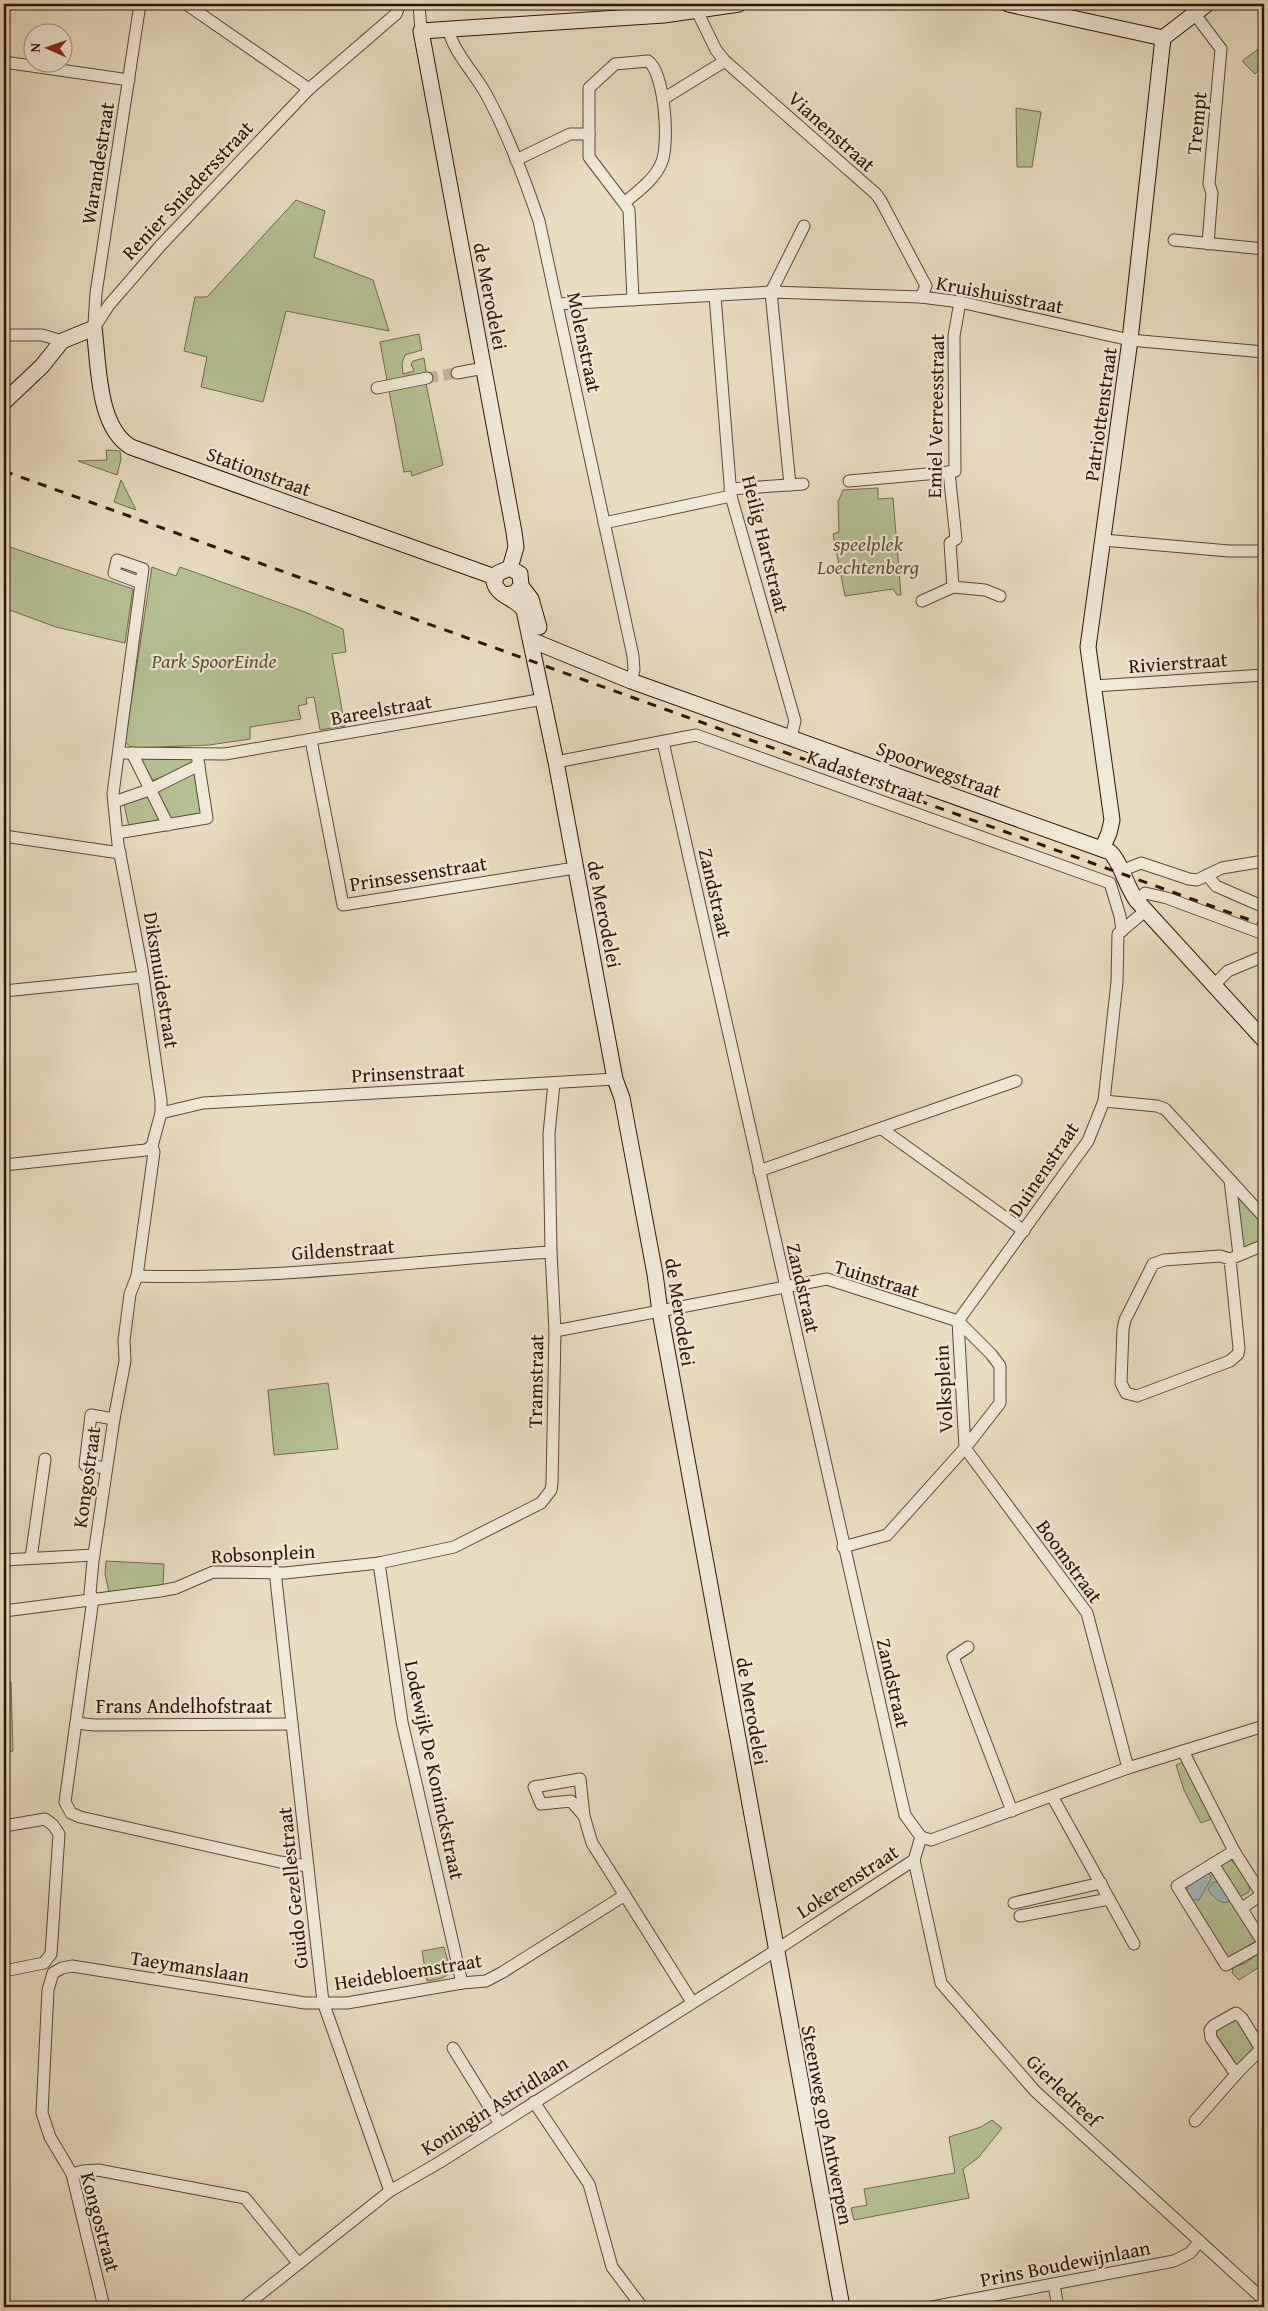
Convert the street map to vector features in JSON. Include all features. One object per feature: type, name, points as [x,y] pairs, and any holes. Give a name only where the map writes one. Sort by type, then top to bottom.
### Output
[{"type":"street","name":"Warandestraat","points":[[94,328],[96,292],[140,4]]},
{"type":"street","points":[[186,4],[309,89]]},
{"type":"street","name":"Renier Sniedersstraat","points":[[94,328],[109,305],[161,245],[309,89],[396,14],[400,4]]},
{"type":"street","points":[[419,4],[421,31],[739,4]]},
{"type":"street","points":[[1008,4],[1163,38],[1207,4]]},
{"type":"street","name":"Vianenstraat","points":[[695,7],[716,50],[725,61],[881,200],[926,286],[921,298]]},
{"type":"street","name":"Trempt","points":[[1194,13],[1221,49],[1209,184],[1212,193],[1208,244]]},
{"type":"street","name":"Molenstraat","points":[[448,28],[450,40],[476,76],[495,111],[539,220],[633,656],[634,670],[630,681]]},
{"type":"street","name":"de Merodelei","points":[[421,31],[515,542],[514,557],[510,568],[520,574],[521,586],[531,599],[538,638],[540,682],[615,1079],[622,1098],[655,1274],[660,1312],[775,1950]]},
{"type":"street","name":"Patriottenstraat","points":[[1102,849],[1112,820],[1088,647],[1130,340],[1163,38]]},
{"type":"street","points":[[624,203],[655,174],[662,164],[665,150],[663,99],[654,65],[648,61],[614,64],[589,88],[589,157],[629,210],[633,300]]},
{"type":"street","points":[[663,99],[725,61]]},
{"type":"street","points":[[4,62],[128,80]]},
{"type":"street","points":[[516,160],[570,134],[589,134]]},
{"type":"street","points":[[790,485],[771,292],[804,226]]},
{"type":"street","points":[[1174,240],[1264,249]]},
{"type":"street","name":"Kruishuisstraat","points":[[558,304],[771,292],[921,298],[960,302],[1130,340],[1264,352]]},
{"type":"street","name":"Heilig Hartstraat","points":[[714,296],[730,493],[795,721],[791,737]]},
{"type":"street","name":"Emiel Verreesstraat","points":[[953,587],[950,543],[956,539],[949,472],[955,471],[954,336],[960,302]]},
{"type":"street","points":[[4,402],[42,366],[62,341],[94,328]]},
{"type":"street","name":"Stationstraat","points":[[94,328],[105,407],[111,426],[124,443],[495,577]]},
{"type":"street","points":[[4,334],[42,335],[62,341]]},
{"type":"street","points":[[457,373],[484,368]]},
{"type":"street","points":[[377,388],[427,378]]},
{"type":"street","points":[[849,481],[949,472]]},
{"type":"street","points":[[604,523],[730,493],[803,484]]},
{"type":"street","points":[[1103,540],[1229,551],[1264,551]]},
{"type":"street","points":[[495,577],[501,570],[510,568]]},
{"type":"street","name":"de Merodelei","points":[[495,577],[496,587],[504,595],[521,605],[538,638]]},
{"type":"street","name":"Diksmuidestraat","points":[[141,584],[122,725],[114,802],[120,853],[143,977],[161,1100],[161,1113],[152,1146]]},
{"type":"street","points":[[504,595],[515,594],[521,586]]},
{"type":"street","points":[[922,601],[953,587],[985,590],[1000,596]]},
{"type":"street","name":"Spoorwegstraat","points":[[538,638],[585,662],[630,681],[1102,849],[1116,857],[1121,871],[1141,906],[1264,1040]]},
{"type":"street","name":"Rivierstraat","points":[[1094,686],[1264,675]]},
{"type":"street","name":"Bareelstraat","points":[[119,753],[198,759],[544,700]]},
{"type":"street","name":"Kadasterstraat","points":[[556,762],[696,735],[1110,883],[1120,916],[1122,931]]},
{"type":"street","name":"Prinsessenstraat","points":[[311,740],[343,905],[575,868]]},
{"type":"street","name":"Zandstraat","points":[[663,742],[843,1547],[905,1815],[921,1837]]},
{"type":"street","points":[[132,753],[168,825]]},
{"type":"street","points":[[114,802],[149,790],[198,759],[207,818],[117,833]]},
{"type":"street","points":[[4,836],[120,853]]},
{"type":"street","points":[[1121,871],[1141,863],[1196,880],[1222,868],[1264,861]]},
{"type":"street","points":[[1207,875],[1216,886],[1264,907]]},
{"type":"street","points":[[1122,931],[1141,906],[1145,893],[1167,898],[1264,934]]},
{"type":"street","name":"Duinenstraat","points":[[958,1322],[1088,1141],[1104,1101],[1117,982],[1118,934],[1122,931]]},
{"type":"street","points":[[1213,986],[1228,971],[1264,956]]},
{"type":"street","points":[[4,991],[143,977]]},
{"type":"street","name":"Prinsenstraat","points":[[161,1113],[203,1103],[615,1079]]},
{"type":"street","points":[[759,1171],[1016,1081]]},
{"type":"street","name":"Tramstraat","points":[[379,1563],[454,1547],[541,1503],[547,1496],[552,1483],[555,1331],[548,1134],[554,1083]]},
{"type":"street","points":[[1104,1101],[1157,1106],[1165,1109],[1264,1217]]},
{"type":"street","points":[[882,1129],[1024,1231]]},
{"type":"street","points":[[4,1165],[146,1150],[152,1146]]},
{"type":"street","name":"Kongostraat","points":[[152,1146],[154,1152],[137,1276],[130,1294],[124,1340],[124,1361],[94,1555],[90,1593],[92,1599],[66,1802],[71,1813],[80,1817],[280,1862],[308,1866]]},
{"type":"street","points":[[1230,1180],[1235,1257],[1238,1354],[1230,1361],[1137,1396],[1126,1393],[1121,1382],[1123,1329],[1125,1320],[1154,1264],[1164,1260],[1220,1256],[1235,1257],[1264,1245]]},
{"type":"street","name":"Gildenstraat","points":[[137,1276],[178,1277],[317,1270],[551,1252]]},
{"type":"street","name":"Tuinstraat","points":[[555,1331],[827,1279],[958,1322]]},
{"type":"street","name":"Volksplein","points":[[958,1322],[991,1354],[1000,1366],[1000,1403],[965,1448]]},
{"type":"street","name":"Volksplein","points":[[958,1322],[965,1448]]},
{"type":"street","points":[[106,1468],[85,1465],[91,1416],[114,1418]]},
{"type":"street","points":[[843,1547],[887,1535],[965,1448]]},
{"type":"street","name":"Boomstraat","points":[[965,1448],[1087,1612],[1128,1768]]},
{"type":"street","points":[[31,1558],[45,1459]]},
{"type":"street","points":[[4,1560],[94,1555]]},
{"type":"street","name":"Robsonplein","points":[[4,1611],[176,1588],[213,1572],[286,1572],[379,1563]]},
{"type":"street","name":"Lodewijk De Koninckstraat","points":[[379,1563],[402,1722],[462,1983]]},
{"type":"street","name":"Guido Gezellestraat","points":[[275,1571],[323,2002],[390,2191]]},
{"type":"street","points":[[968,1647],[953,1657],[1012,1811]]},
{"type":"street","name":"Frans Andelhofstraat","points":[[76,1723],[94,1725],[292,1724]]},
{"type":"street","name":"Lokerenstraat","points":[[775,1950],[909,1863],[921,1837],[931,1840],[1128,1768],[1264,1726]]},
{"type":"street","points":[[1183,1751],[1234,1851],[1263,1894],[1242,1908]]},
{"type":"street","points":[[584,1816],[571,1801],[542,1804],[534,1787],[580,1779],[584,1816],[592,1843],[692,2002]]},
{"type":"street","points":[[1052,1796],[1134,1944]]},
{"type":"street","points":[[4,1826],[45,1819],[53,1825],[59,1834],[51,1954],[44,1963],[4,1971]]},
{"type":"street","points":[[1212,1864],[1264,1944],[1226,1965],[1177,1886],[1212,1864],[1234,1851]]},
{"type":"street","name":"Gierledreef","points":[[909,1863],[941,1983],[1035,2091],[1264,2300]]},
{"type":"street","points":[[1014,1903],[1101,1883]]},
{"type":"street","name":"Heidebloemstraat","points":[[323,2002],[347,2003],[462,1983],[486,1981],[625,1895]]},
{"type":"street","points":[[1020,1916],[1109,1899]]},
{"type":"street","name":"Koningin Astridlaan","points":[[244,2307],[390,2191],[500,2124],[775,1950]]},
{"type":"street","name":"Steenweg op Antwerpen","points":[[775,1950],[842,2307]]},
{"type":"street","name":"Taeymanslaan","points":[[53,1973],[62,1968],[72,1966],[305,2004],[323,2002]]},
{"type":"street","name":"Kongostraat","points":[[53,1973],[48,1990],[42,2113],[54,2145],[72,2174],[104,2307]]},
{"type":"street","points":[[1195,2121],[1239,2071],[1263,2052],[1238,2013],[1236,2013],[1213,2026],[1210,2030],[1211,2038],[1229,2065],[1233,2070],[1239,2071]]},
{"type":"street","points":[[453,2048],[500,2124]]},
{"type":"street","points":[[534,2102],[589,2184],[612,2267],[642,2307]]},
{"type":"street","points":[[72,2174],[98,2170],[245,2198],[298,2263]]},
{"type":"street","name":"Prins Boudewijnlaan","points":[[932,2307],[1174,2261],[1190,2253],[1200,2242]]},
{"type":"street","points":[[1054,2285],[1058,2307]]},
{"type":"green space","points":[[1264,45],[1264,65],[1255,74],[1242,61]]},
{"type":"green space","points":[[1016,108],[1041,112],[1032,167],[1017,167]]},
{"type":"green space","points":[[296,200],[325,211],[314,257],[373,280],[389,331],[286,311],[263,402],[201,387],[207,357],[184,351],[195,297],[207,297]]},
{"type":"green space","points":[[419,334],[422,350],[405,355],[402,363],[403,374],[414,371],[411,364],[413,361],[424,358],[427,378],[425,379],[443,465],[412,476],[411,471],[404,472],[380,342]]},
{"type":"green space","points":[[106,450],[120,451],[121,459],[117,475],[78,461],[107,460]]},
{"type":"green space","points":[[121,480],[136,510],[114,502]]},
{"type":"green space","name":"speelplek Loechtenberg","points":[[878,488],[878,499],[893,498],[901,595],[897,595],[893,589],[845,596],[833,534],[839,532],[838,502],[843,490]]},
{"type":"green space","points":[[4,545],[133,589],[125,643],[56,627],[4,608]]},
{"type":"green space","name":"Park SpoorEinde","points":[[152,567],[176,576],[180,567],[305,612],[343,629],[346,652],[332,654],[345,726],[320,730],[314,697],[306,698],[307,704],[298,706],[301,719],[250,727],[250,739],[209,745],[132,748],[125,742]]},
{"type":"green space","points":[[138,758],[194,758],[195,764],[151,781]]},
{"type":"green space","points":[[195,770],[202,815],[169,820],[155,792]]},
{"type":"green space","points":[[147,797],[163,821],[129,827],[124,804]]},
{"type":"green space","points":[[1235,1189],[1264,1219],[1264,1243],[1241,1252]]},
{"type":"green space","points":[[328,1383],[338,1449],[274,1455],[268,1390]]},
{"type":"green space","points":[[106,1561],[164,1564],[163,1585],[109,1592],[105,1574]]},
{"type":"green space","points":[[11,1682],[13,1751],[4,1753],[4,1683]]},
{"type":"green space","points":[[1186,1761],[1214,1818],[1201,1823],[1184,1790],[1176,1765]]},
{"type":"green space","points":[[1228,1860],[1234,1861],[1250,1885],[1249,1892],[1240,1897],[1220,1865]]},
{"type":"green space","points":[[1208,1871],[1212,1872],[1256,1939],[1254,1944],[1230,1958],[1227,1957],[1185,1892],[1185,1887]]},
{"type":"green space","points":[[444,1947],[449,1972],[443,1978],[427,1981],[422,1951]]},
{"type":"green space","points":[[1260,1951],[1264,1954],[1264,1964],[1239,1980],[1232,1973],[1233,1967],[1246,1963]]},
{"type":"green space","points":[[1236,2013],[1261,2049],[1239,2071],[1210,2030]]},
{"type":"green space","points":[[992,2120],[1002,2128],[978,2158],[963,2169],[969,2198],[854,2220],[851,2208],[867,2205],[864,2189],[955,2173],[949,2137],[981,2127]]},
{"type":"water","points":[[1208,1873],[1211,1879],[1199,1900],[1192,1900],[1187,1893],[1188,1885]]},
{"type":"water","points":[[1213,1882],[1217,1882],[1229,1898],[1228,1902],[1219,1901],[1211,1894],[1208,1889]]},
{"type":"tunnel","points":[[427,378],[457,373]]},
{"type":"railway","points":[[4,471],[1264,925]]}]
